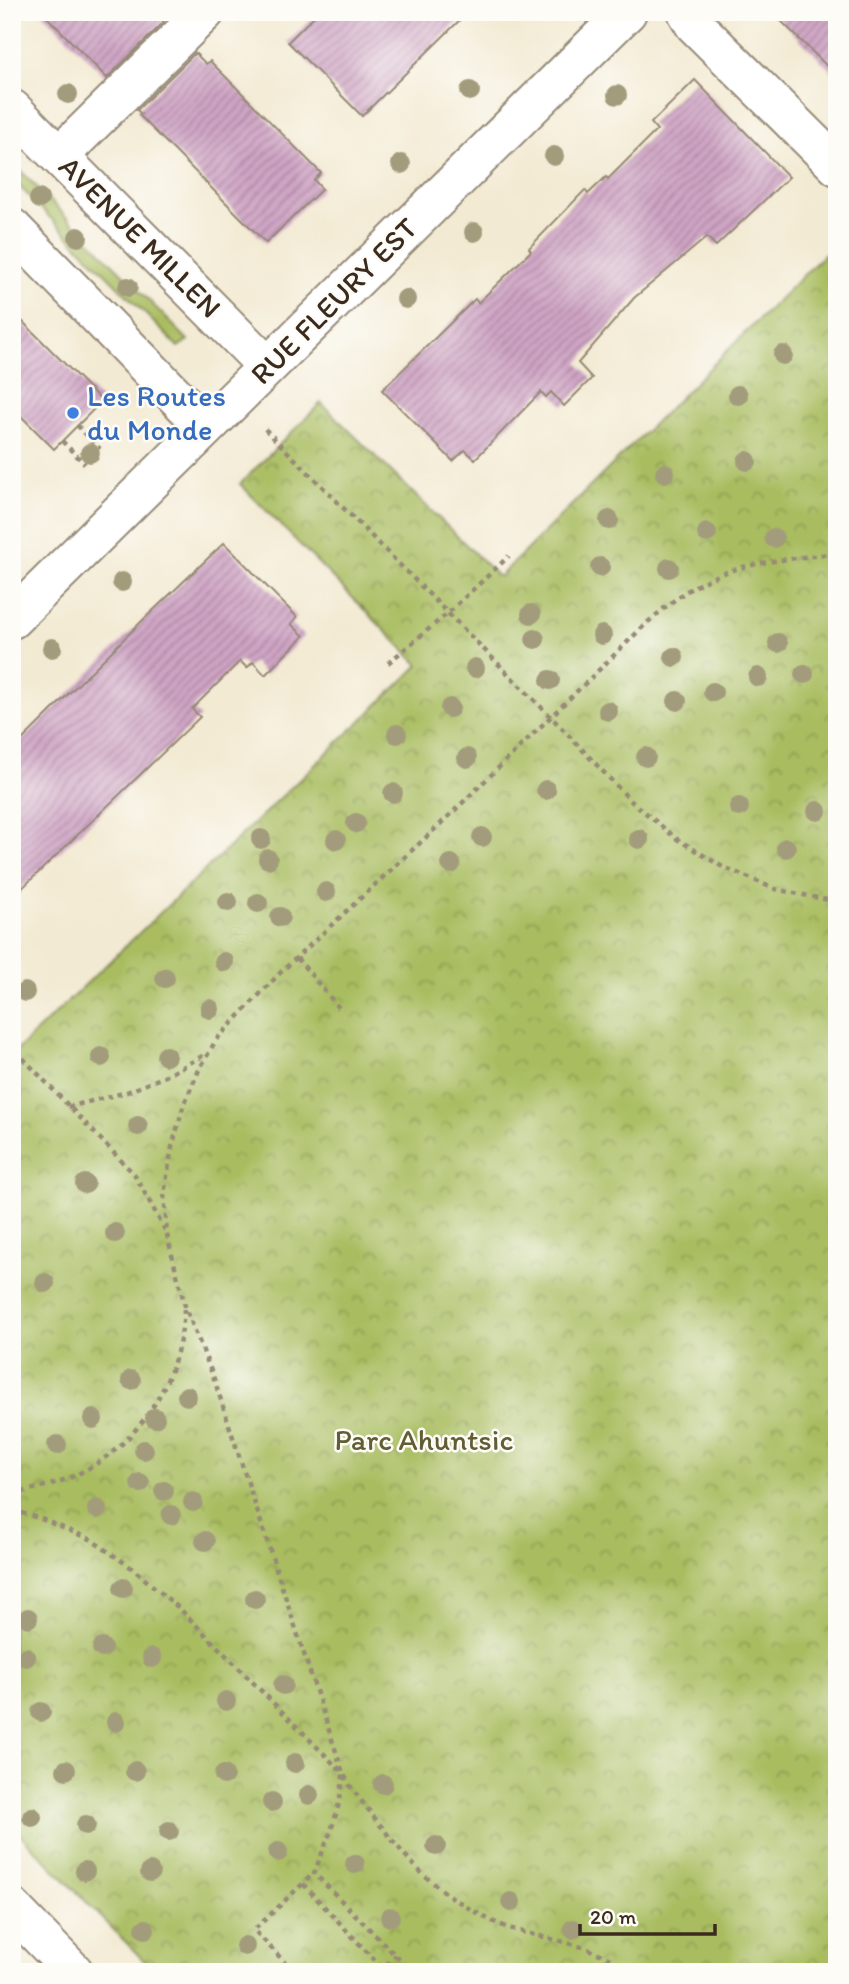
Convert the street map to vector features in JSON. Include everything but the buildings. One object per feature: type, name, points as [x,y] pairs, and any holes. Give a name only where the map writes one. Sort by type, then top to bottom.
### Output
[{"type":"street","points":[[59,156],[205,12]]},
{"type":"street","name":"RUE FLEURY EST","points":[[12,619],[627,12]]},
{"type":"street","points":[[687,12],[694,24],[837,166]]},
{"type":"street","name":"AVENUE MILLEN","points":[[12,109],[267,366]]},
{"type":"street","points":[[12,228],[206,427]]},
{"type":"street","points":[[12,1908],[74,1972]]},
{"type":"path","points":[[77,425],[100,449]]},
{"type":"path","points":[[272,437],[631,801],[677,839],[721,866],[775,890],[837,902]]},
{"type":"path","points":[[62,441],[85,464]]},
{"type":"path","points":[[626,1972],[617,1961],[493,1922],[452,1897],[424,1875],[352,1789],[344,1773],[213,1376],[185,1306],[167,1235],[164,1194],[172,1147],[184,1104],[216,1040],[297,958],[648,622],[675,598],[705,580],[744,567],[837,553]]},
{"type":"path","points":[[388,663],[448,613],[509,556]]},
{"type":"path","points":[[297,958],[339,1008]]},
{"type":"path","points":[[16,1051],[135,1175],[167,1235]]},
{"type":"path","points":[[68,1108],[127,1092],[168,1075],[209,1052]]},
{"type":"path","points":[[12,1495],[66,1479],[97,1462],[124,1442],[144,1420],[162,1393],[183,1335],[185,1306]]},
{"type":"path","points":[[12,1510],[90,1539],[132,1568],[180,1609],[344,1773],[337,1813],[314,1873],[254,1930],[294,1972]]},
{"type":"path","points":[[314,1873],[412,1972]]},
{"type":"path","points":[[303,1884],[381,1970],[396,1955]]},
{"type":"path","points":[[607,1972],[617,1961]]},
{"type":"green space","points":[[12,162],[188,340],[178,347],[12,179]]},
{"type":"green space","name":"Parc Ahuntsic","points":[[837,242],[837,1972],[155,1972],[12,1826],[12,1055],[419,665],[240,484],[321,403],[499,577]]},
{"type":"place","name":"Les Routes du Monde","points":[[73,413]]}]
